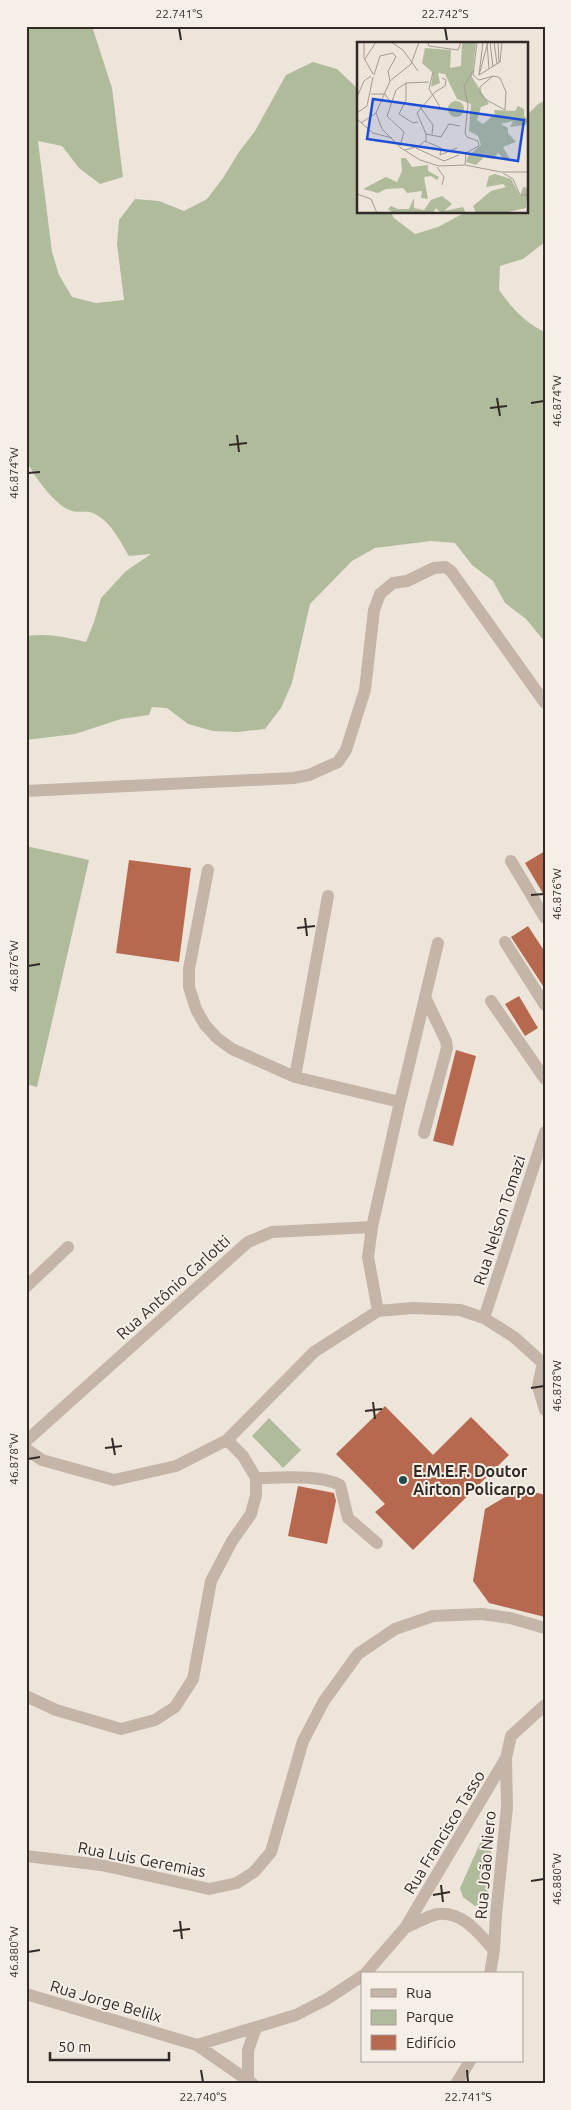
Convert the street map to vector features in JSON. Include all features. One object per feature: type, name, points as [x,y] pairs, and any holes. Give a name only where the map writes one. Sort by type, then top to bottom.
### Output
[{"type":"street","points":[[26,791],[293,778],[310,775],[338,762],[346,750],[364,690],[374,610],[380,594],[393,583],[407,581],[434,568],[445,567],[452,571],[545,704]]},
{"type":"street","points":[[510,861],[545,918]]},
{"type":"street","points":[[208,870],[189,969],[189,987],[196,1009],[205,1025],[216,1038],[232,1049],[295,1077],[400,1102]]},
{"type":"street","points":[[295,1077],[328,896]]},
{"type":"street","points":[[505,942],[545,1005]]},
{"type":"street","points":[[378,1311],[368,1257],[372,1227],[438,943]]},
{"type":"street","points":[[424,1133],[447,1048],[446,1041],[425,997]]},
{"type":"street","points":[[491,1002],[545,1079]]},
{"type":"street","name":"Rua Nelson Tomazi","points":[[484,1318],[545,1132]]},
{"type":"street","name":"Rua Antônio Carlotti","points":[[26,1441],[248,1242],[272,1232],[372,1227]]},
{"type":"street","points":[[26,1287],[68,1247]]},
{"type":"street","points":[[26,1449],[42,1460],[114,1480],[176,1466],[227,1440],[314,1352],[378,1311],[413,1308],[460,1310],[484,1318],[514,1337],[544,1364],[538,1386],[545,1410]]},
{"type":"street","points":[[26,1696],[56,1710],[121,1729],[155,1720],[175,1707],[194,1678],[211,1582],[232,1541],[251,1514],[256,1495],[256,1478],[243,1456],[227,1440]]},
{"type":"street","points":[[256,1478],[300,1478],[333,1482],[340,1485],[348,1518],[377,1543]]},
{"type":"street","name":"Rua Luis Geremias","points":[[28,1858],[101,1865],[209,1889],[237,1883],[254,1872],[271,1852],[303,1741],[324,1701],[358,1654],[395,1629],[433,1616],[482,1614],[510,1618],[545,1628]]},
{"type":"street","name":"Rua Francisco Tasso","points":[[367,1972],[405,1928],[506,1758],[512,1736],[545,1705]]},
{"type":"street","name":"Rua João Niero","points":[[490,1972],[507,1807],[506,1758]]},
{"type":"street","points":[[405,1928],[436,1914],[452,1914],[467,1922],[494,1950]]},
{"type":"street","points":[[197,2045],[296,2015],[327,1999],[361,1977]]},
{"type":"street","name":"Rua Jorge Belilx","points":[[26,1994],[197,2045],[251,2082]]},
{"type":"street","points":[[251,2082],[248,2050],[256,2028]]},
{"type":"street","points":[[456,2084],[469,2062]]},
{"type":"green space","points":[[26,26],[92,26],[112,88],[123,177],[100,184],[79,168],[62,146],[38,141],[52,252],[59,275],[72,297],[96,303],[124,300],[117,244],[119,220],[135,199],[159,201],[184,211],[207,199],[255,131],[286,75],[313,62],[337,69],[357,88],[357,214],[392,214],[415,234],[438,227],[462,214],[528,214],[528,114],[545,100],[545,242],[523,259],[500,266],[499,290],[519,314],[545,332],[545,642],[526,619],[505,603],[493,581],[472,565],[455,543],[431,541],[375,548],[352,561],[310,604],[292,683],[281,708],[265,729],[237,732],[213,731],[188,724],[167,708],[152,707],[149,715],[121,719],[75,734],[26,740],[26,636],[49,635],[86,642],[101,598],[126,571],[151,554],[129,556],[115,532],[101,517],[90,512],[72,511],[59,503],[39,482],[26,460]]},
{"type":"green space","points":[[26,846],[89,860],[37,1087],[26,1084]]},
{"type":"green space","points":[[269,1418],[301,1450],[283,1468],[252,1436]]},
{"type":"green space","points":[[494,1812],[488,1893],[486,1902],[475,1906],[463,1897],[460,1888]]},
{"type":"building","points":[[545,851],[545,897],[525,863]]},
{"type":"building","points":[[129,860],[191,868],[179,962],[116,953]]},
{"type":"building","points":[[528,926],[545,952],[545,989],[511,937]]},
{"type":"building","points":[[519,996],[538,1028],[525,1036],[505,1004]]},
{"type":"building","points":[[456,1050],[476,1056],[453,1146],[433,1141]]},
{"type":"building","points":[[385,1406],[433,1455],[471,1417],[509,1455],[413,1550],[375,1512],[385,1504],[336,1454]]},
{"type":"building","points":[[298,1486],[334,1493],[336,1501],[327,1544],[288,1536]]},
{"type":"building","points":[[520,1488],[545,1495],[545,1617],[489,1603],[473,1581],[485,1509]]},
{"type":"place","name":"E.M.E.F. Doutor Airton Policarpo","points":[[403,1480]]}]
